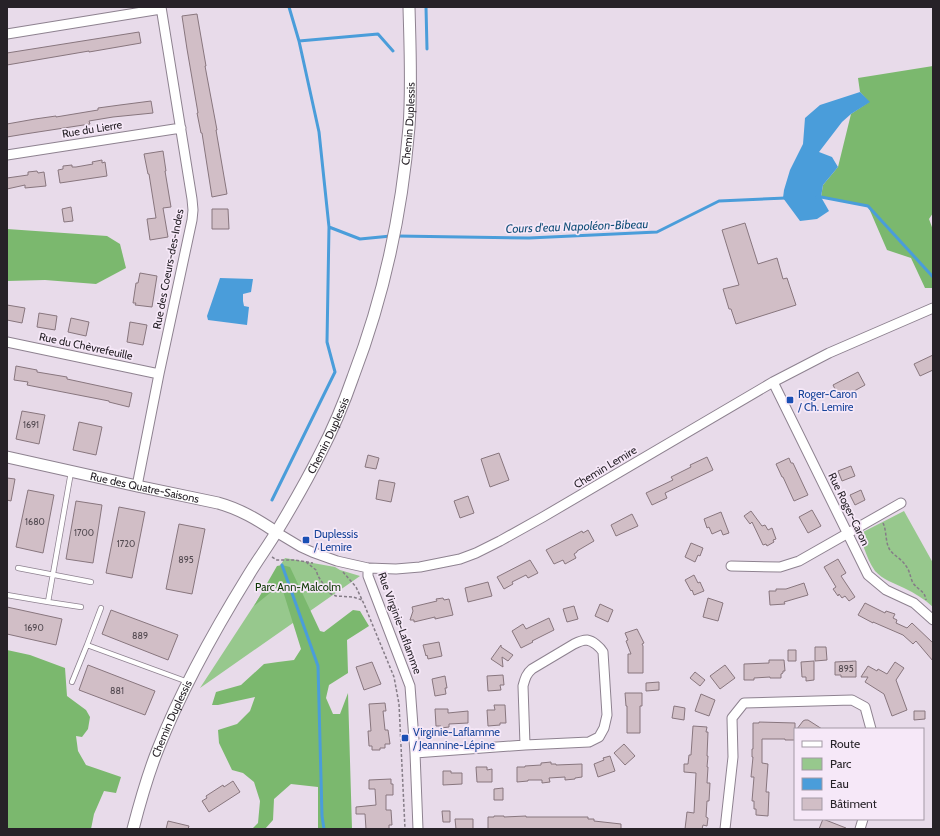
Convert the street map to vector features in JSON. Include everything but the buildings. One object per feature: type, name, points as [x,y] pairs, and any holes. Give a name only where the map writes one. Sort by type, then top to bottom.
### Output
[{"type":"street","name":"Chemin Duplessis","points":[[133,829],[157,751],[175,708],[194,669],[217,628],[299,494],[321,453],[360,359],[375,314],[387,270],[402,195],[409,124],[409,7]]},
{"type":"street","points":[[7,34],[161,8]]},
{"type":"street","name":"Rue des Coeurs-des-Indes","points":[[137,486],[193,210],[161,8]]},
{"type":"street","name":"Rue du Lierre","points":[[7,155],[181,128]]},
{"type":"street","name":"Chemin Lemire","points":[[276,532],[301,547],[317,554],[368,568],[396,569],[420,567],[454,560],[476,553],[500,542],[773,382],[829,353],[933,308]]},
{"type":"street","name":"Rue du Chèvrefeuille","points":[[7,342],[159,374]]},
{"type":"street","name":"Rue Roger-Caron","points":[[773,382],[868,575],[886,590],[914,603],[933,620]]},
{"type":"street","name":"Rue des Quatre-Saisons","points":[[7,457],[230,506],[240,510],[276,532]]},
{"type":"street","points":[[731,566],[780,567],[800,561],[901,503]]},
{"type":"street","name":"Rue Virginie-Laflamme","points":[[368,568],[368,576],[410,686],[415,753],[418,829]]},
{"type":"street","points":[[415,753],[589,742],[599,737],[604,728],[607,715],[603,652],[592,642],[587,640],[574,644],[527,673],[523,686],[525,745]]},
{"type":"street","points":[[725,829],[733,757],[732,718],[744,703],[852,700],[865,706],[871,728]]},
{"type":"lane","points":[[48,602],[71,472]]},
{"type":"lane","points":[[18,568],[90,582]]},
{"type":"lane","points":[[7,595],[81,607]]},
{"type":"lane","points":[[72,682],[101,608]]},
{"type":"lane","points":[[87,645],[188,682]]},
{"type":"path","points":[[880,516],[886,528],[888,547],[906,565],[913,582],[924,594],[926,601],[923,611]]},
{"type":"path","points":[[263,553],[277,560],[305,561],[314,563]]},
{"type":"path","points":[[305,561],[316,570],[318,576],[329,593],[336,596],[353,597],[362,600],[364,604]]},
{"type":"path","points":[[340,570],[356,587],[394,678],[399,704],[405,829]]},
{"type":"green space","points":[[933,66],[933,213],[929,219],[933,230],[933,288],[925,288],[911,258],[887,250],[868,206],[821,197],[823,185],[838,167],[851,114],[869,102],[860,92],[858,78]]},
{"type":"green space","points":[[7,229],[107,236],[120,244],[126,268],[96,284],[45,280],[7,281]]},
{"type":"green space","points":[[904,511],[933,563],[933,607],[916,594],[878,574],[872,566],[861,542],[860,538],[863,532]]},
{"type":"green space","name":"Parc Ann-Malcolm","points":[[285,558],[335,567],[360,576],[200,688]]},
{"type":"green space","points":[[282,565],[290,567],[320,631],[324,632],[353,610],[360,611],[369,626],[347,640],[348,673],[329,685],[326,698],[333,714],[340,714],[348,693],[352,829],[318,829],[318,787],[291,784],[274,799],[273,820],[265,829],[252,829],[258,823],[260,801],[254,782],[243,773],[232,770],[219,743],[218,730],[237,724],[250,711],[255,697],[212,705],[216,692],[241,685],[264,664],[294,660],[301,649],[283,591],[276,588],[254,606],[277,566]]},
{"type":"green space","points":[[7,650],[30,655],[65,668],[67,696],[86,710],[90,717],[88,729],[82,737],[76,736],[78,751],[86,765],[121,777],[116,793],[104,791],[94,814],[91,829],[7,829]]},
{"type":"water","points":[[860,92],[870,102],[851,114],[842,122],[819,152],[832,157],[838,167],[823,185],[821,197],[829,211],[817,219],[800,221],[783,198],[790,170],[803,144],[805,118],[820,105]]},
{"type":"water","points":[[220,278],[253,279],[251,292],[243,294],[244,306],[249,307],[247,325],[208,320],[207,316]]},
{"type":"waterway","points":[[272,500],[335,372],[327,342],[329,227],[319,132],[299,41],[289,7]]},
{"type":"waterway","points":[[426,7],[427,49]]},
{"type":"waterway","points":[[299,41],[378,34],[393,51]]},
{"type":"waterway","name":"Cours d'eau Napoléon-Bibeau","points":[[817,197],[868,206],[933,277]]},
{"type":"waterway","name":"Cours d'eau Napoléon-Bibeau","points":[[397,236],[529,238],[657,232],[719,201],[786,198]]},
{"type":"waterway","name":"Cours d'eau Napoléon-Bibeau","points":[[329,227],[360,239],[391,236]]},
{"type":"waterway","points":[[282,565],[318,666],[322,816],[324,829]]},
{"type":"place","name":"Roger-Caron / Ch. Lemire","points":[[790,400]]},
{"type":"place","name":"Duplessis / Lemire","points":[[306,540]]},
{"type":"place","name":"Virginie-Laflamme / Jeannine-Lépine","points":[[405,738]]}]
